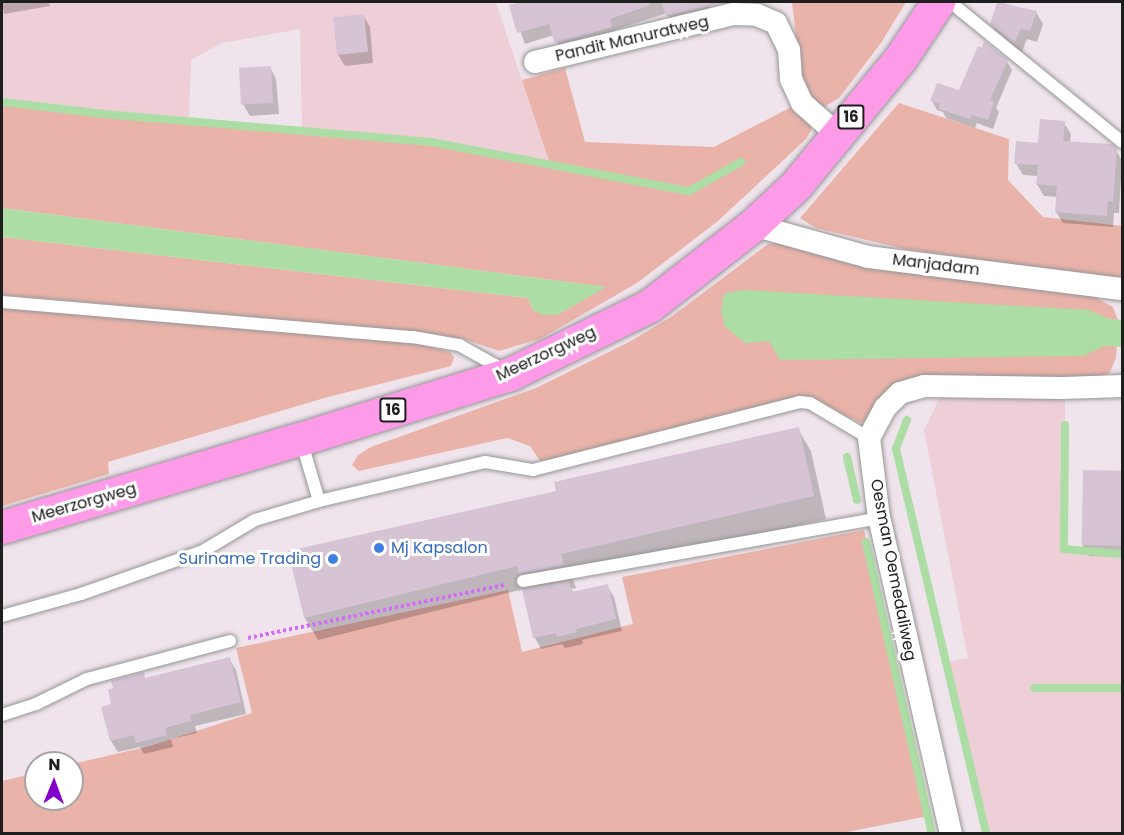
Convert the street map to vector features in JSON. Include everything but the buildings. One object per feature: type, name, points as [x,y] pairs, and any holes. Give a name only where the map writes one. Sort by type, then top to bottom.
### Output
[{"type":"main road","name":"Meerzorgweg","points":[[2,527],[510,374],[649,306],[753,225],[796,185],[900,59],[938,2]]},
{"type":"street","name":"Pandit Manuratweg","points":[[535,62],[734,14],[757,15],[776,23],[789,50],[791,79],[802,103],[837,134]]},
{"type":"street","name":"Manjadam","points":[[753,225],[868,256],[1122,289]]},
{"type":"street","points":[[869,438],[885,408],[900,393],[924,386],[1062,388],[1122,386]]},
{"type":"street","name":"Oesman Oemedaliweg","points":[[869,438],[879,518],[951,834]]},
{"type":"lane","points":[[950,2],[1122,142]]},
{"type":"lane","points":[[2,302],[413,337],[459,345],[510,374]]},
{"type":"lane","points":[[2,616],[81,594],[203,551],[255,520],[319,501],[485,462],[534,470],[799,402],[810,403],[869,438]]},
{"type":"lane","points":[[300,439],[319,501]]},
{"type":"lane","points":[[523,581],[879,518]]},
{"type":"lane","points":[[2,715],[36,704],[87,679],[230,642]]},
{"type":"path","points":[[230,642],[523,581]]},
{"type":"shaded area","points":[[2,2],[496,2],[550,165],[431,142],[302,131],[300,29],[222,43],[191,60],[189,121],[2,100]]},
{"type":"shaded area","points":[[792,2],[906,2],[881,43],[839,98],[824,107],[816,106],[801,80]]},
{"type":"shaded area","points":[[565,68],[585,142],[714,147],[797,104],[811,122],[811,131],[806,139],[718,221],[637,283],[540,339],[499,351],[464,339],[412,331],[2,295],[2,237],[528,298],[533,310],[557,315],[605,287],[2,208],[2,102],[104,114],[431,142],[550,164],[522,80]]},
{"type":"shaded area","points":[[899,103],[1009,139],[1008,180],[1043,217],[1122,226],[1122,276],[1113,279],[905,249],[816,228],[800,218]]},
{"type":"shaded area","points":[[2,208],[606,287],[557,315],[543,315],[533,310],[528,298],[2,237]]},
{"type":"shaded area","points":[[778,243],[851,264],[1093,296],[1113,307],[1118,320],[1116,358],[1110,372],[1100,380],[950,378],[861,423],[803,396],[563,459],[540,461],[530,446],[507,438],[359,471],[352,465],[358,455],[371,447],[536,388],[631,341],[671,317],[768,244]]},
{"type":"shaded area","points":[[743,290],[1089,310],[1105,317],[1113,324],[1112,343],[1082,356],[780,360],[769,341],[745,343],[725,327],[721,310],[724,294]]},
{"type":"shaded area","points":[[2,307],[418,344],[450,352],[454,357],[451,366],[328,397],[108,462],[109,474],[2,506]]},
{"type":"shaded area","points":[[942,393],[1065,398],[1064,549],[1122,554],[1122,833],[986,833],[945,662],[968,658],[924,430]]},
{"type":"shaded area","points":[[864,530],[928,816],[837,834],[2,833],[2,781],[24,776],[24,811],[84,811],[84,761],[150,746],[252,713],[236,648],[508,590],[522,652],[633,624],[622,577]]},
{"type":"waterway","points":[[2,102],[104,114],[431,142],[689,191],[741,162]]},
{"type":"waterway","points":[[1076,329],[1122,333]]},
{"type":"waterway","points":[[907,420],[896,449],[986,834]]},
{"type":"waterway","points":[[1065,425],[1064,549],[1122,554]]},
{"type":"waterway","points":[[847,457],[857,500]]},
{"type":"waterway","points":[[866,542],[932,834]]},
{"type":"waterway","points":[[1034,688],[1122,688]]},
{"type":"place","name":"Mj Kapsalon","points":[[379,548]]},
{"type":"place","name":"Suriname Trading","points":[[333,559]]}]
